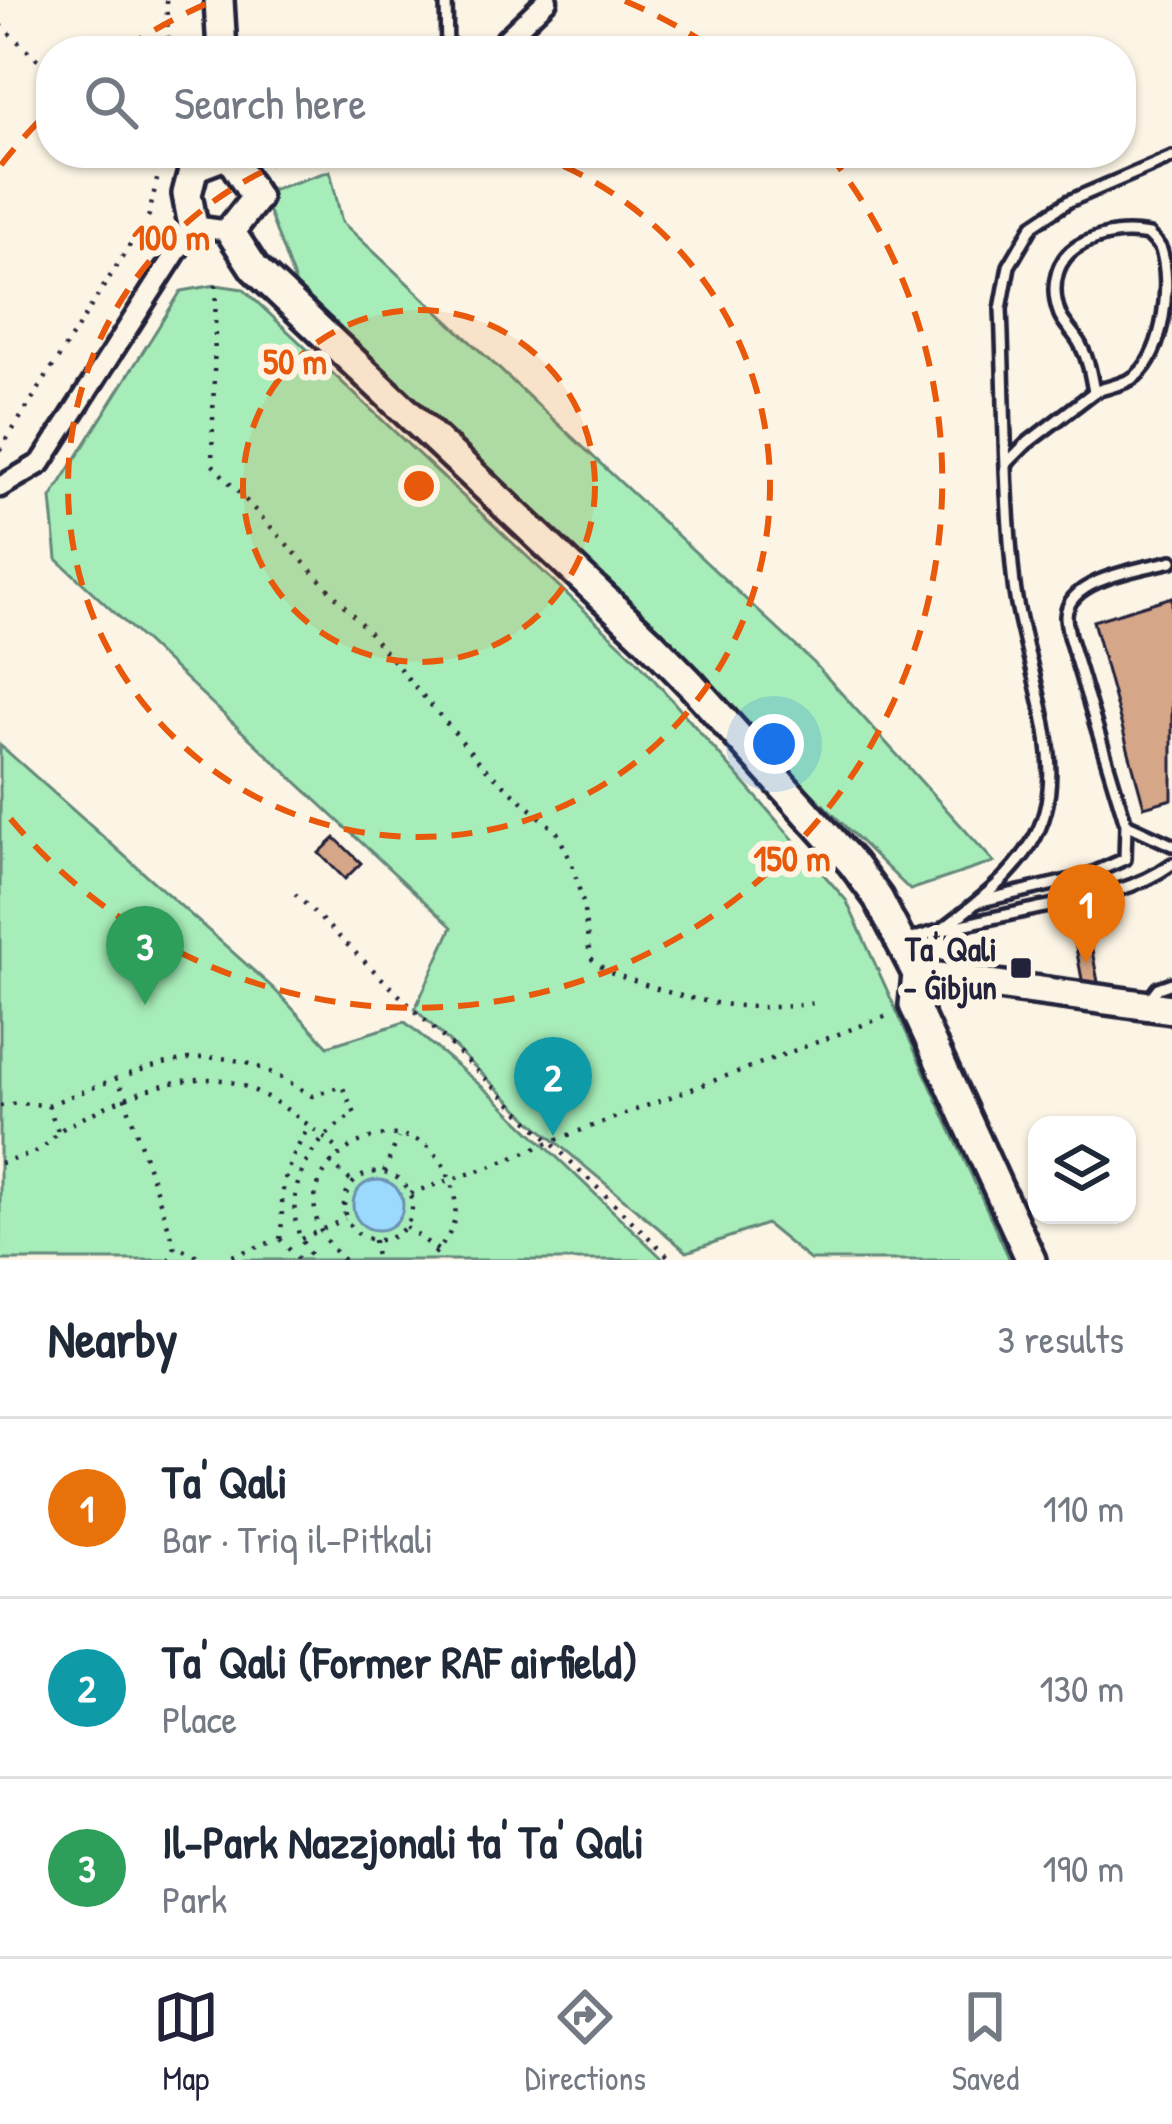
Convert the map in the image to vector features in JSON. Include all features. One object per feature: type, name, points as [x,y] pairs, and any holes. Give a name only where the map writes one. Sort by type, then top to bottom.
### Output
[{"type":"main road","points":[[219,0],[221,36]]},
{"type":"main road","points":[[193,226],[187,194],[194,168]]},
{"type":"main road","points":[[238,168],[256,198],[230,230],[254,268],[691,684],[878,898],[917,974],[914,1005],[1031,1260]]},
{"type":"main road","points":[[917,974],[1159,1007]]},
{"type":"street","points":[[510,36],[547,0]]},
{"type":"street","points":[[0,487],[41,463],[193,226],[230,230]]},
{"type":"lane","points":[[446,0],[447,36]]},
{"type":"lane","points":[[944,928],[1006,875],[1033,842],[1046,812],[1050,775],[1014,583],[1001,309],[1009,266],[1034,225],[1069,200],[1172,157]]},
{"type":"lane","points":[[1007,463],[1094,392],[1135,378],[1154,356],[1165,318],[1167,282],[1161,250],[1149,235],[1126,231],[1100,236],[1074,248],[1057,266],[1055,292],[1061,317],[1089,363],[1094,392]]},
{"type":"lane","points":[[978,902],[1084,877],[1125,859],[1126,824],[1066,613],[1075,594],[1089,584],[1172,561]]},
{"type":"lane","points":[[1126,824],[1172,844]]},
{"type":"lane","points":[[901,942],[944,928],[1096,897],[1133,886],[1172,864]]},
{"type":"lane","points":[[1159,1007],[1158,988],[1172,983]]},
{"type":"path","points":[[166,0],[168,36]]},
{"type":"path","points":[[0,25],[36,58]]},
{"type":"path","points":[[157,168],[160,171]]},
{"type":"path","points":[[0,450],[149,215],[161,168]]},
{"type":"path","points":[[216,285],[212,464],[365,628],[483,766],[556,832],[583,903],[590,957],[606,971],[691,1000],[757,1008],[814,1003]]},
{"type":"path","points":[[295,894],[672,1260]]},
{"type":"path","points":[[410,1192],[914,1005]]},
{"type":"path","points":[[129,1074],[176,1059],[214,1058],[270,1072],[312,1096],[342,1086],[355,1114],[323,1137],[307,1160],[295,1191],[301,1239],[315,1260]]},
{"type":"path","points":[[0,1106],[17,1102],[48,1105],[118,1078],[175,1246],[169,1260]]},
{"type":"path","points":[[0,1163],[42,1148],[58,1131],[126,1100],[173,1083],[214,1078],[254,1090],[340,1151]]},
{"type":"path","points":[[48,1105],[58,1131]]},
{"type":"path","points":[[280,1239],[283,1187],[309,1126]]},
{"type":"path","points":[[344,1260],[333,1250],[317,1217],[321,1179],[340,1151],[378,1135],[417,1141],[432,1151],[451,1180],[454,1224],[439,1251],[428,1260]]},
{"type":"path","points":[[384,1172],[399,1136]]},
{"type":"path","points":[[330,1162],[353,1183]]},
{"type":"path","points":[[362,1175],[395,1175],[410,1192],[412,1210],[406,1227],[392,1238],[374,1240],[357,1233],[346,1218],[344,1200],[353,1183],[362,1175]]},
{"type":"path","points":[[301,1239],[346,1218]]},
{"type":"path","points":[[406,1227],[439,1251]]},
{"type":"path","points":[[221,1260],[280,1239]]},
{"type":"path","points":[[280,1239],[299,1260]]},
{"type":"path","points":[[374,1240],[376,1260]]},
{"type":"path","points":[[175,1246],[207,1260]]},
{"type":"green space","points":[[330,171],[342,222],[814,663],[994,862],[910,890],[297,288],[262,193]]},
{"type":"green space","points":[[216,285],[243,289],[637,660],[846,900],[1010,1260],[810,1260],[766,1224],[687,1252],[532,1122],[415,1009],[452,927],[57,559],[51,498],[181,291]]},
{"type":"green space","points":[[0,745],[273,988],[328,1046],[405,1022],[492,1095],[664,1260],[0,1260]]},
{"type":"water","points":[[378,1180],[396,1187],[403,1205],[396,1223],[378,1230],[360,1223],[353,1205],[360,1187]]},
{"type":"building","points":[[1172,597],[1172,799],[1144,807],[1093,621]]},
{"type":"building","points":[[335,838],[361,863],[345,879],[319,853]]},
{"type":"building","points":[[1085,914],[1099,987],[1084,990],[1070,916]]},
{"type":"place","name":"Ta' Qali","points":[[1086,963]]},
{"type":"place","name":"Ta' Qali - Ġibjun","points":[[1021,968]]},
{"type":"place","name":"Il-Park Nazzjonali ta' Ta' Qali","points":[[145,1005]]},
{"type":"place","name":"Ta' Qali (Former RAF airfield)","points":[[553,1136]]}]
